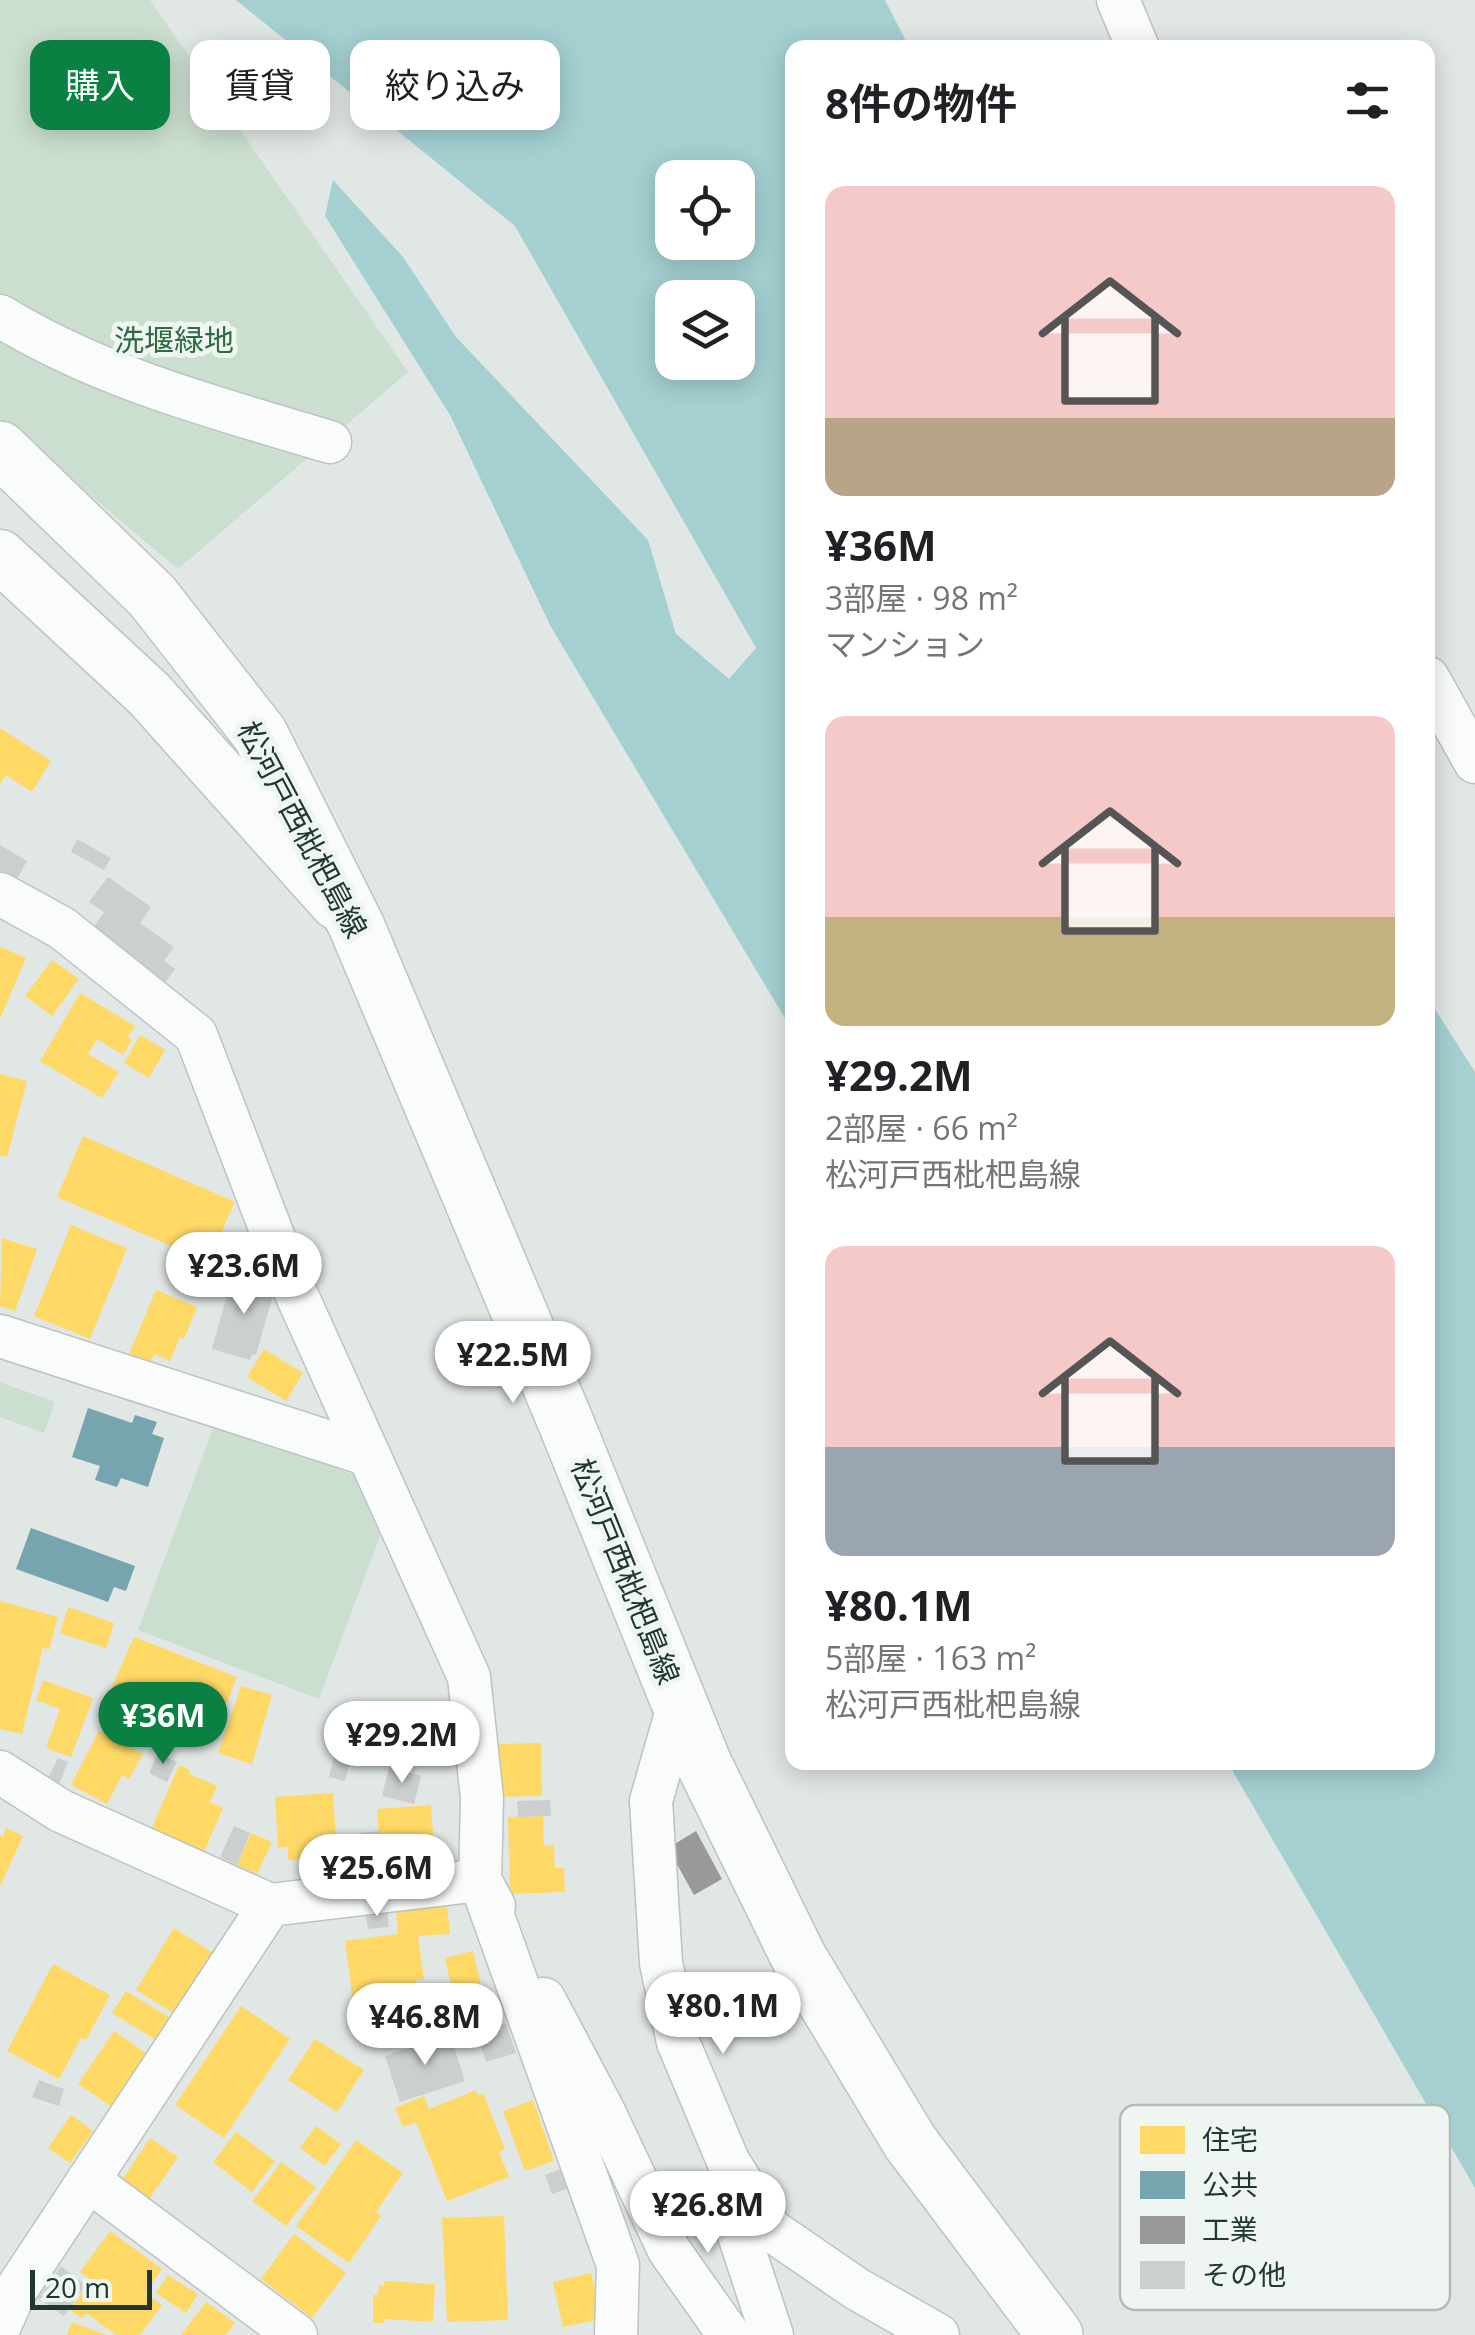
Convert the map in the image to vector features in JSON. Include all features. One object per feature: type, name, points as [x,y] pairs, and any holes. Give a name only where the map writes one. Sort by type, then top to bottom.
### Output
[{"type":"main road","name":"松河戸西枇杷島線","points":[[0,450],[152,596],[260,734],[356,925],[704,1764],[799,1958],[910,2142],[1055,2335]]},
{"type":"street","points":[[1118,0],[1135,40]]},
{"type":"street","points":[[0,316],[37,339],[148,387],[330,442]]},
{"type":"street","points":[[0,556],[149,694],[356,925]]},
{"type":"street","points":[[1435,691],[1475,762]]},
{"type":"street","points":[[0,894],[62,928],[196,1035],[290,1280],[469,1677],[482,1798],[480,1880],[618,2264],[616,2335]]},
{"type":"street","points":[[0,1336],[369,1455]]},
{"type":"street","points":[[679,1703],[651,1801],[661,1964],[678,2042],[728,2160],[771,2230],[858,2289],[938,2335]]},
{"type":"street","points":[[0,1772],[62,1811],[270,1904],[480,1880]]},
{"type":"street","points":[[480,1880],[604,2110],[669,2250],[729,2335]]},
{"type":"street","points":[[5,2299],[270,1904]]},
{"type":"street","points":[[728,2160],[733,2218],[772,2335]]},
{"type":"street","points":[[88,2180],[296,2335]]},
{"type":"green space","name":"洗堰緑地","points":[[0,0],[150,0],[190,58],[190,130],[240,130],[408,372],[178,569],[0,419]]},
{"type":"green space","points":[[0,1382],[55,1402],[44,1433],[0,1417]]},
{"type":"green space","points":[[215,1423],[359,1477],[380,1536],[319,1699],[138,1630]]},
{"type":"water","points":[[236,0],[885,0],[905,40],[785,40],[785,1018],[551,627],[450,415],[325,216],[333,180],[403,257],[456,337],[648,540],[676,634],[729,679],[756,648],[515,226],[396,130],[560,130],[560,40],[350,40],[350,92],[330,76],[330,40],[285,40]]},
{"type":"water","points":[[1435,1009],[1475,1072],[1475,2188],[1450,2145],[1450,2105],[1427,2105],[1232,1770],[1435,1770]]},
{"type":"building: 住宅","points":[[0,728],[51,761],[32,792],[6,775],[0,784]]},
{"type":"building: 住宅","points":[[0,947],[26,958],[0,1019]]},
{"type":"building: 住宅","points":[[52,960],[79,979],[52,1016],[25,996]]},
{"type":"building: 住宅","points":[[80,993],[135,1026],[123,1055],[97,1039],[88,1054],[119,1072],[102,1098],[40,1061]]},
{"type":"building: 住宅","points":[[140,1035],[165,1050],[149,1078],[124,1063]]},
{"type":"building: 住宅","points":[[0,1074],[27,1081],[7,1157],[0,1155]]},
{"type":"building: 住宅","points":[[83,1136],[235,1202],[208,1262],[57,1197]]},
{"type":"building: 住宅","points":[[71,1225],[127,1248],[90,1339],[34,1316]]},
{"type":"building: 住宅","points":[[2,1238],[37,1249],[15,1311],[0,1306]]},
{"type":"building: 住宅","points":[[156,1290],[197,1307],[170,1361],[154,1354],[151,1363],[129,1354]]},
{"type":"building: 住宅","points":[[264,1349],[303,1373],[286,1401],[247,1377]]},
{"type":"building: 住宅","points":[[0,1601],[58,1617],[49,1650],[43,1647],[22,1734],[0,1729]]},
{"type":"building: 住宅","points":[[68,1607],[114,1623],[106,1648],[60,1633]]},
{"type":"building: 住宅","points":[[134,1637],[237,1677],[227,1703],[191,1688],[185,1701],[179,1698],[160,1741],[100,1714]]},
{"type":"building: 住宅","points":[[43,1680],[93,1698],[71,1757],[46,1748],[60,1709],[36,1700]]},
{"type":"building: 住宅","points":[[241,1686],[272,1695],[252,1764],[218,1753]]},
{"type":"building: 住宅","points":[[99,1731],[143,1754],[129,1779],[122,1775],[107,1804],[71,1785]]},
{"type":"building: 住宅","points":[[541,1743],[542,1796],[493,1797],[492,1744]]},
{"type":"building: 住宅","points":[[179,1765],[190,1770],[189,1774],[217,1786],[210,1802],[223,1808],[200,1861],[147,1839]]},
{"type":"building: 住宅","points":[[333,1793],[336,1838],[356,1837],[358,1869],[336,1871],[335,1857],[288,1860],[288,1847],[278,1848],[275,1797]]},
{"type":"building: 住宅","points":[[431,1805],[435,1860],[381,1864],[377,1809]]},
{"type":"building: 住宅","points":[[543,1816],[544,1846],[554,1845],[555,1868],[564,1868],[565,1892],[510,1894],[508,1817]]},
{"type":"building: 住宅","points":[[6,1828],[23,1836],[0,1886],[0,1835],[3,1837]]},
{"type":"building: 住宅","points":[[251,1833],[272,1842],[257,1874],[237,1865]]},
{"type":"building: 住宅","points":[[447,1905],[450,1934],[418,1936],[424,1980],[416,1980],[423,2031],[358,2039],[345,1941],[398,1934],[396,1909]]},
{"type":"building: 住宅","points":[[174,1928],[218,1956],[180,2017],[136,1990]]},
{"type":"building: 住宅","points":[[473,1951],[486,2006],[457,2013],[445,1958]]},
{"type":"building: 住宅","points":[[53,1964],[110,1995],[59,2079],[7,2051]]},
{"type":"building: 住宅","points":[[126,1991],[175,2021],[161,2043],[112,2013]]},
{"type":"building: 住宅","points":[[241,2006],[290,2039],[224,2138],[175,2105]]},
{"type":"building: 住宅","points":[[114,2031],[153,2058],[118,2111],[78,2084]]},
{"type":"building: 住宅","points":[[315,2039],[364,2070],[337,2112],[288,2080]]},
{"type":"building: 住宅","points":[[476,2090],[478,2096],[483,2093],[505,2149],[499,2152],[509,2177],[447,2201],[416,2122],[403,2127],[395,2108],[424,2096],[429,2109]]},
{"type":"building: 住宅","points":[[533,2100],[554,2161],[525,2171],[503,2111]]},
{"type":"building: 住宅","points":[[71,2115],[93,2131],[70,2163],[48,2148]]},
{"type":"building: 住宅","points":[[316,2126],[341,2144],[325,2166],[300,2148]]},
{"type":"building: 住宅","points":[[236,2132],[275,2161],[252,2192],[213,2162]]},
{"type":"building: 住宅","points":[[150,2138],[178,2157],[149,2199],[122,2180]]},
{"type":"building: 住宅","points":[[356,2140],[403,2173],[376,2212],[381,2216],[349,2263],[296,2226]]},
{"type":"building: 住宅","points":[[281,2162],[316,2187],[286,2226],[252,2201]]},
{"type":"building: 住宅","points":[[504,2216],[508,2320],[447,2322],[442,2218]]},
{"type":"building: 住宅","points":[[110,2231],[162,2269],[145,2293],[162,2305],[140,2335],[116,2335],[86,2313],[82,2318],[70,2310],[91,2280],[80,2272]]},
{"type":"building: 住宅","points":[[294,2234],[346,2273],[312,2318],[261,2279]]},
{"type":"building: 住宅","points":[[591,2273],[602,2319],[563,2327],[553,2282]]},
{"type":"building: 住宅","points":[[168,2275],[198,2294],[186,2313],[156,2293]]},
{"type":"building: 住宅","points":[[384,2281],[435,2284],[433,2322],[384,2319],[384,2323],[373,2323],[373,2295],[378,2295],[379,2285],[384,2286]]},
{"type":"building: 住宅","points":[[206,2302],[235,2323],[226,2335],[181,2335]]},
{"type":"building: 住宅","points":[[72,2322],[106,2335],[67,2335]]},
{"type":"building: 公共","points":[[88,1408],[132,1423],[135,1415],[157,1422],[152,1434],[164,1438],[148,1487],[121,1478],[117,1487],[95,1480],[100,1466],[72,1457]]},
{"type":"building: 公共","points":[[31,1528],[135,1566],[126,1591],[114,1587],[108,1602],[16,1569]]},
{"type":"building: 工業","points":[[696,1831],[722,1879],[694,1895],[668,1848]]},
{"type":"building: その他","points":[[77,839],[111,858],[104,870],[71,852]]},
{"type":"building: その他","points":[[0,845],[27,861],[12,888],[0,881]]},
{"type":"building: その他","points":[[108,877],[151,907],[140,923],[174,947],[164,961],[175,969],[162,987],[88,936],[104,912],[89,902]]},
{"type":"building: その他","points":[[233,1273],[272,1284],[270,1290],[274,1292],[256,1355],[252,1354],[250,1360],[212,1349]]},
{"type":"building: その他","points":[[158,1753],[177,1762],[167,1782],[149,1773]]},
{"type":"building: その他","points":[[334,1757],[350,1761],[345,1781],[329,1777]]},
{"type":"building: その他","points":[[58,1758],[68,1762],[59,1784],[48,1779]]},
{"type":"building: その他","points":[[389,1768],[421,1776],[414,1804],[382,1796]]},
{"type":"building: その他","points":[[550,1800],[551,1816],[518,1817],[517,1801]]},
{"type":"building: その他","points":[[234,1826],[250,1833],[237,1865],[220,1857]]},
{"type":"building: その他","points":[[379,1831],[380,1854],[366,1856],[360,1833]]},
{"type":"building: その他","points":[[387,1909],[389,1927],[368,1929],[365,1911]]},
{"type":"building: その他","points":[[506,2023],[516,2053],[486,2062],[476,2032]]},
{"type":"building: その他","points":[[450,2035],[465,2081],[400,2102],[385,2056]]},
{"type":"building: その他","points":[[39,2080],[64,2089],[59,2106],[32,2097]]},
{"type":"building: その他","points":[[561,2169],[569,2188],[552,2194],[545,2175]]},
{"type":"building: その他","points":[[61,2266],[86,2285],[64,2316],[38,2298]]}]
